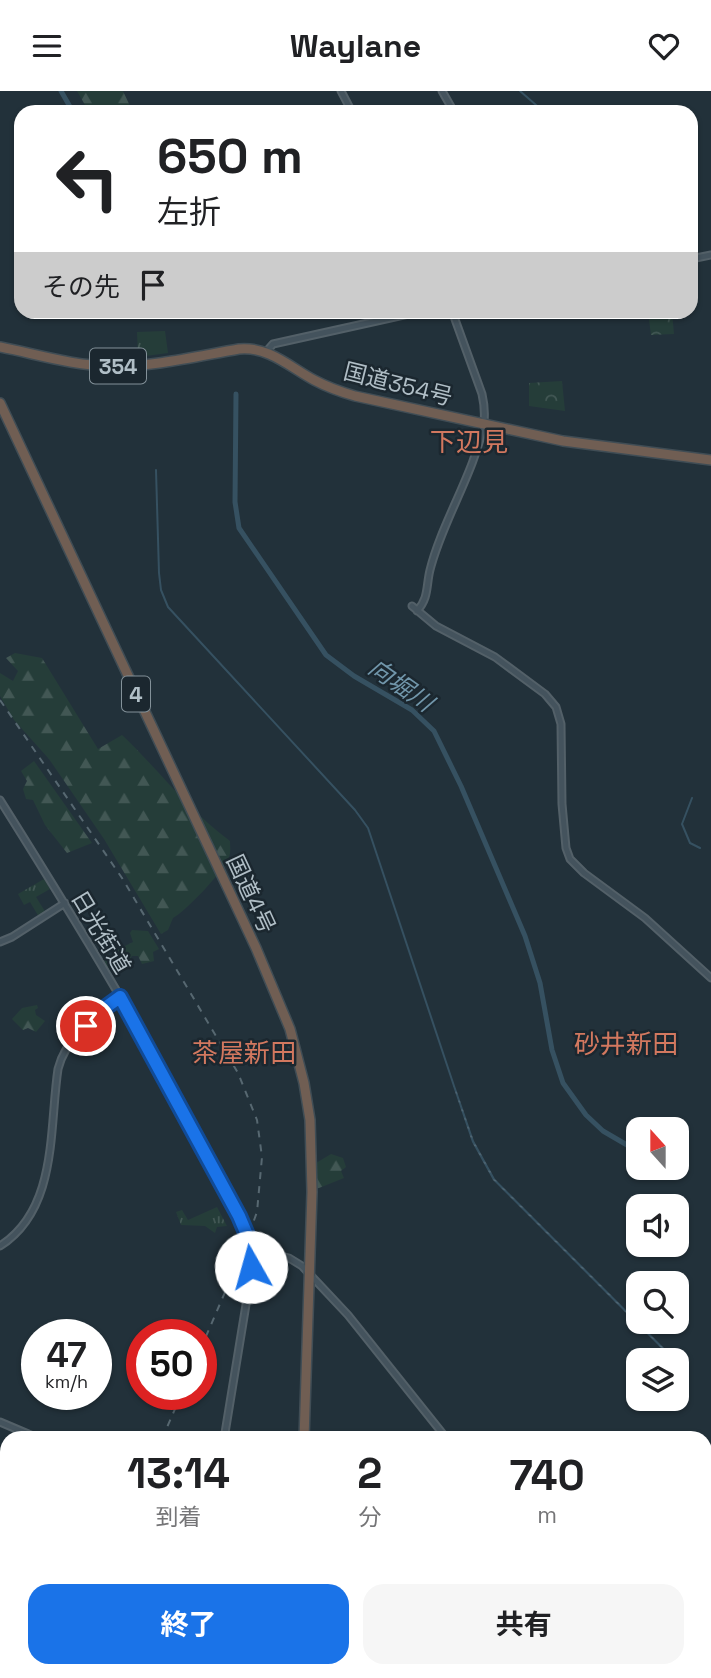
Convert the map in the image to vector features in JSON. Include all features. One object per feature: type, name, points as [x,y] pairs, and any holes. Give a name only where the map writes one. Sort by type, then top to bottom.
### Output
[{"type":"highway","name":"国道354号","points":[[0,347],[85,364],[109,366],[139,365],[250,348],[266,352],[324,385],[349,394],[483,425],[599,447],[711,460]]},
{"type":"highway","name":"国道4号","points":[[0,403],[256,948],[290,1029],[304,1083],[312,1138],[304,1431]]},
{"type":"street","points":[[266,352],[273,344],[386,319]]},
{"type":"street","points":[[455,319],[482,394],[483,425],[434,557],[427,596],[414,608],[436,626],[495,657],[545,694],[556,707],[561,724],[562,804],[568,856],[577,867],[645,918],[711,978]]},
{"type":"street","name":"日光街道","points":[[0,800],[120,997],[219,1177],[253,1249]]},
{"type":"street","points":[[0,942],[65,903]]},
{"type":"street","points":[[0,1246],[22,1228],[33,1213],[42,1192],[57,1078],[63,1053],[102,1010],[120,997]]},
{"type":"street","points":[[226,1431],[253,1249],[297,1262],[348,1315],[441,1431]]},
{"type":"street","points":[[0,1422],[21,1431]]},
{"type":"green space","points":[[77,91],[123,91],[130,105],[85,105]]},
{"type":"green space","points":[[649,319],[673,319],[674,334],[651,335]]},
{"type":"green space","points":[[165,331],[168,353],[138,357],[137,332]]},
{"type":"green space","points":[[562,381],[565,411],[529,406],[529,383]]},
{"type":"green space","points":[[15,653],[42,658],[98,749],[122,735],[187,803],[230,841],[230,855],[213,881],[173,918],[168,930],[161,934],[104,839],[49,759],[14,720],[0,696],[0,673],[13,681],[18,671],[6,658]]},
{"type":"green space","points":[[34,761],[92,843],[67,853],[45,825],[33,800],[26,799],[23,789],[27,781],[21,771]]},
{"type":"green space","points":[[44,879],[50,889],[36,897],[46,913],[39,917],[30,902],[24,905],[18,894]]},
{"type":"green space","points":[[132,930],[148,931],[159,949],[153,952],[154,961],[142,964],[138,956],[132,956],[132,968],[125,967],[111,972],[104,961],[133,942],[130,933]]},
{"type":"green space","points":[[37,1005],[36,1015],[45,1021],[36,1032],[28,1028],[23,1030],[12,1019],[22,1008]]},
{"type":"green space","points":[[331,1154],[343,1158],[346,1167],[341,1171],[344,1178],[314,1190],[316,1163]]},
{"type":"green space","points":[[217,1207],[227,1226],[217,1227],[215,1233],[205,1226],[181,1225],[176,1212],[182,1210],[188,1220]]},
{"type":"water","points":[[453,1086],[474,1141],[495,1179],[626,1313],[493,1180],[472,1142]]},
{"type":"water","points":[[647,1334],[664,1348],[661,1348]]},
{"type":"waterway","name":"向堀川","points":[[61,91],[69,105]]},
{"type":"waterway","points":[[520,91],[536,105]]},
{"type":"waterway","name":"向堀川","points":[[236,394],[235,502],[239,528],[326,655],[354,676],[412,710],[434,731],[461,786],[525,936],[540,983],[552,1050],[563,1083],[586,1115],[603,1131],[626,1144]]},
{"type":"waterway","points":[[156,470],[159,573],[161,590],[168,607],[355,810],[368,828],[454,1086]]},
{"type":"waterway","points":[[692,798],[682,824],[690,843],[700,848]]},
{"type":"railway","points":[[0,700],[122,878],[238,1073],[257,1120],[262,1157],[257,1212],[213,1319]]},
{"type":"railway","points":[[165,1431],[175,1410]]},
{"type":"district","name":"下辺見","points":[[469,442]]},
{"type":"district","name":"砂井新田","points":[[626,1044]]},
{"type":"district","name":"茶屋新田","points":[[244,1053]]},
{"type":"route","points":[[86,1026],[120,997],[239,1216],[253,1249],[251,1267]]}]
